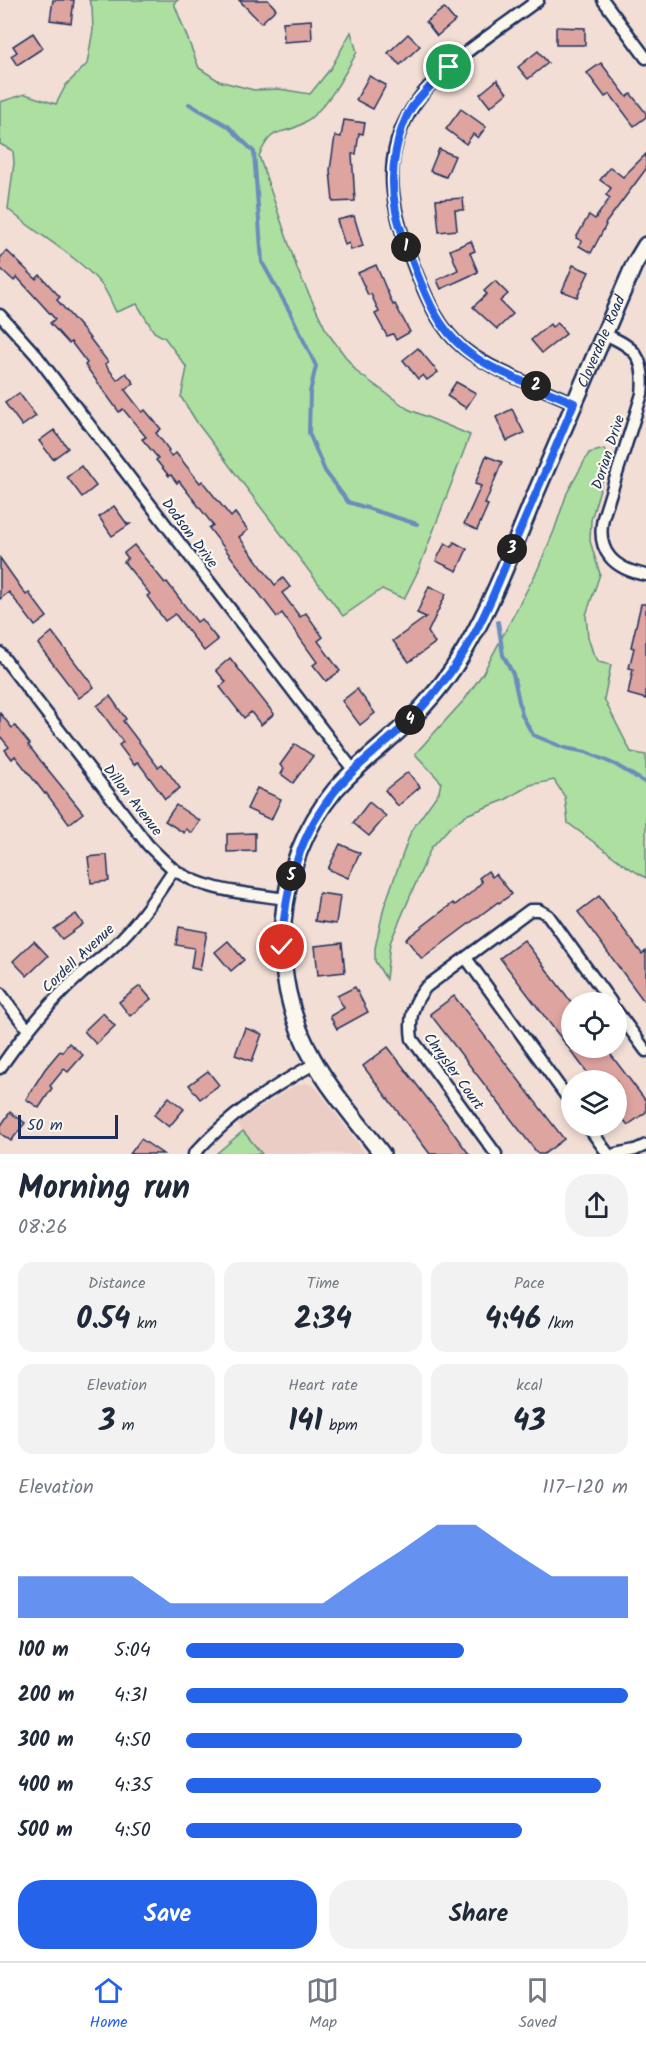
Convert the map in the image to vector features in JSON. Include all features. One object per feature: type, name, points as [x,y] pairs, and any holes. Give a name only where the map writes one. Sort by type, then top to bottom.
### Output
[{"type":"street","points":[[538,0],[449,67],[411,109],[398,141],[392,187],[399,230],[429,306],[453,339],[482,361],[574,403]]},
{"type":"street","points":[[603,0],[646,57]]},
{"type":"street","name":"Cloverdale Road","points":[[382,1154],[316,1064],[299,1030],[290,1003],[284,975],[282,947],[286,899],[294,865],[318,814],[336,790],[420,710],[442,684],[465,650],[496,590],[634,265],[646,245]]},
{"type":"street","name":"Dodson Drive","points":[[0,315],[36,355],[354,771]]},
{"type":"street","name":"Dorian Drive","points":[[604,334],[635,350],[643,364],[645,376],[642,394],[603,518],[601,536],[605,549],[615,563],[628,571],[646,575]]},
{"type":"street","name":"Dillon Avenue","points":[[0,653],[148,845],[174,869],[212,887],[286,899]]},
{"type":"street","name":"Cordell Avenue","points":[[0,1068],[28,1030],[78,976],[115,946],[130,930],[174,869]]},
{"type":"street","name":"Chrysler Court","points":[[496,1154],[412,1039],[410,1024],[415,1000],[426,987],[530,910],[539,910],[548,915],[604,992]]},
{"type":"street","points":[[466,958],[561,1089]]},
{"type":"street","points":[[0,993],[28,1030]]},
{"type":"street","points":[[627,1025],[646,1051]]},
{"type":"street","points":[[194,1154],[243,1108],[316,1064]]},
{"type":"street","points":[[595,1136],[608,1154]]},
{"type":"street","points":[[615,1154],[646,1145]]},
{"type":"shaded area","points":[[306,1083],[317,1089],[366,1154],[262,1154],[236,1123],[292,1087]]},
{"type":"green space","points":[[89,0],[178,0],[174,3],[199,68],[219,81],[254,90],[279,89],[310,94],[331,68],[351,32],[357,52],[327,101],[302,124],[273,135],[259,156],[298,271],[327,332],[357,372],[408,409],[470,435],[418,571],[404,599],[382,589],[343,616],[198,424],[181,397],[187,368],[165,338],[154,332],[137,304],[116,312],[105,289],[90,272],[8,209],[14,163],[13,151],[0,144],[0,102],[25,94],[56,104],[66,85],[87,64],[93,30],[92,7]]},
{"type":"green space","points":[[604,449],[608,461],[591,520],[590,541],[600,574],[586,615],[588,637],[593,653],[599,662],[611,665],[604,699],[631,752],[646,755],[646,878],[568,823],[565,797],[554,780],[530,785],[505,800],[466,815],[450,827],[431,848],[390,943],[386,979],[375,961],[375,948],[384,907],[411,831],[439,792],[441,782],[415,754],[465,699],[483,673],[537,571],[567,493],[589,453]]},
{"type":"green space","points":[[243,1131],[262,1154],[216,1154]]},
{"type":"building","points":[[53,0],[74,0],[71,23],[50,20]]},
{"type":"building","points":[[239,0],[268,0],[276,9],[261,23]]},
{"type":"building","points":[[444,8],[455,21],[437,36],[426,22]]},
{"type":"building","points":[[311,20],[312,40],[284,42],[283,22]]},
{"type":"building","points":[[556,27],[585,28],[585,45],[556,45]]},
{"type":"building","points":[[33,33],[43,48],[17,65],[11,56],[17,52],[13,46]]},
{"type":"building","points":[[408,34],[420,46],[400,65],[388,53]]},
{"type":"building","points":[[538,51],[548,63],[528,79],[518,67]]},
{"type":"building","points":[[601,63],[627,97],[631,94],[646,113],[646,117],[634,126],[610,94],[605,97],[587,73]]},
{"type":"building","points":[[369,76],[386,85],[373,109],[356,100]]},
{"type":"building","points":[[497,80],[507,93],[490,107],[480,94]]},
{"type":"building","points":[[461,109],[486,127],[478,138],[473,134],[466,144],[446,129]]},
{"type":"building","points":[[344,120],[365,123],[363,134],[359,133],[356,154],[352,154],[355,201],[333,202],[330,170],[335,136],[341,137]]},
{"type":"building","points":[[439,149],[455,156],[446,177],[430,171]]},
{"type":"building","points":[[646,154],[646,169],[605,224],[591,253],[579,246],[582,241],[576,238],[589,215],[595,219],[610,198],[606,195],[611,188],[600,180],[610,167],[623,177]]},
{"type":"building","points":[[463,198],[464,210],[455,210],[457,230],[439,232],[436,200]]},
{"type":"building","points":[[354,216],[363,246],[351,250],[349,243],[345,245],[337,220]]},
{"type":"building","points":[[471,241],[475,251],[470,253],[478,272],[441,289],[437,280],[458,270],[450,250]]},
{"type":"building","points":[[7,251],[36,279],[40,275],[60,297],[57,300],[108,362],[105,364],[117,380],[126,373],[134,383],[125,390],[142,412],[145,410],[161,429],[156,433],[169,450],[168,452],[171,456],[176,453],[231,517],[235,513],[248,530],[239,537],[275,585],[283,578],[290,587],[282,593],[300,617],[306,613],[323,637],[318,641],[340,671],[326,681],[313,665],[317,662],[282,613],[277,617],[209,528],[213,525],[179,481],[177,483],[171,475],[169,476],[156,460],[158,458],[142,439],[146,437],[123,409],[119,412],[71,342],[69,344],[50,323],[55,319],[17,277],[14,281],[0,268],[0,258]]},
{"type":"building","points":[[376,265],[393,305],[395,304],[410,332],[396,340],[393,334],[387,336],[375,314],[379,312],[371,294],[368,295],[358,273]]},
{"type":"building","points":[[573,265],[589,272],[577,297],[562,291]]},
{"type":"building","points":[[495,281],[508,294],[500,301],[513,314],[497,329],[473,307],[487,294],[484,291]]},
{"type":"building","points":[[558,323],[566,334],[542,353],[531,340],[550,324],[552,327]]},
{"type":"building","points":[[418,348],[438,372],[427,380],[423,375],[418,379],[403,360]]},
{"type":"building","points":[[456,382],[476,393],[466,408],[447,396]]},
{"type":"building","points":[[19,393],[36,416],[22,426],[5,403]]},
{"type":"building","points":[[512,409],[524,433],[507,441],[496,417]]},
{"type":"building","points":[[54,430],[68,448],[53,459],[39,441]]},
{"type":"building","points":[[486,456],[502,462],[477,530],[464,524],[481,486],[475,484]]},
{"type":"building","points":[[81,466],[96,486],[82,497],[67,477]]},
{"type":"building","points":[[114,506],[127,524],[130,524],[112,536],[99,517]]},
{"type":"building","points":[[454,542],[467,549],[457,571],[436,561],[445,543],[452,547]]},
{"type":"building","points":[[134,545],[165,583],[167,582],[197,622],[201,619],[218,640],[204,651],[175,614],[165,621],[147,596],[150,594],[124,562],[128,558],[124,553]]},
{"type":"building","points":[[0,558],[26,595],[29,593],[47,617],[35,626],[9,592],[0,599]]},
{"type":"building","points":[[429,586],[446,594],[428,632],[435,643],[409,662],[393,641],[426,617],[417,613]]},
{"type":"building","points":[[641,604],[646,604],[646,699],[628,694],[633,669],[629,668],[634,648],[631,647]]},
{"type":"building","points":[[52,632],[94,687],[79,698],[38,644]]},
{"type":"building","points":[[230,658],[274,714],[261,725],[251,712],[244,718],[220,687],[226,682],[216,670]]},
{"type":"building","points":[[357,689],[375,713],[360,725],[342,701]]},
{"type":"building","points":[[110,696],[126,719],[123,721],[158,767],[162,764],[180,788],[165,799],[138,762],[134,765],[119,745],[123,742],[97,706]]},
{"type":"building","points":[[0,713],[12,728],[15,726],[30,744],[28,745],[83,813],[69,824],[15,756],[12,759],[5,750],[9,747],[0,736]]},
{"type":"building","points":[[295,744],[313,756],[293,783],[281,774],[284,769],[280,765]]},
{"type":"building","points":[[408,772],[420,787],[398,806],[385,790]]},
{"type":"building","points":[[257,788],[281,799],[271,820],[247,809]]},
{"type":"building","points":[[369,802],[386,816],[369,836],[353,823]]},
{"type":"building","points":[[176,805],[200,821],[192,833],[186,829],[184,833],[165,821]]},
{"type":"building","points":[[255,833],[255,851],[227,852],[227,834]]},
{"type":"building","points":[[340,844],[360,853],[348,878],[328,869]]},
{"type":"building","points":[[107,855],[109,881],[91,883],[88,857]]},
{"type":"building","points":[[488,871],[492,877],[496,874],[512,894],[422,959],[406,939],[453,903],[455,905],[472,892],[482,882],[479,878]]},
{"type":"building","points":[[319,893],[340,896],[336,924],[315,921]]},
{"type":"building","points":[[599,896],[642,954],[646,951],[646,1004],[578,912]]},
{"type":"building","points":[[76,914],[83,924],[62,939],[54,929]]},
{"type":"building","points":[[179,927],[207,932],[200,970],[191,968],[194,948],[176,945]]},
{"type":"building","points":[[524,940],[564,992],[561,992],[561,1038],[500,958]]},
{"type":"building","points":[[34,941],[48,956],[27,976],[13,961]]},
{"type":"building","points":[[228,941],[244,960],[231,971],[215,952]]},
{"type":"building","points":[[342,943],[345,972],[318,975],[315,946]]},
{"type":"building","points":[[140,986],[151,999],[130,1016],[119,1002]]},
{"type":"building","points":[[355,987],[368,1012],[337,1029],[330,1016],[344,1008],[337,996]]},
{"type":"building","points":[[454,996],[564,1139],[544,1154],[538,1154],[430,1014]]},
{"type":"building","points":[[103,1013],[115,1026],[96,1044],[84,1031]]},
{"type":"building","points":[[245,1028],[262,1034],[252,1061],[235,1055]]},
{"type":"building","points":[[69,1043],[83,1055],[68,1072],[64,1069],[50,1086],[52,1088],[39,1108],[26,1099],[45,1069]]},
{"type":"building","points":[[388,1047],[469,1154],[430,1154],[363,1066]]},
{"type":"building","points":[[576,1058],[613,1058],[622,1070],[585,1070]]},
{"type":"building","points":[[208,1071],[219,1085],[200,1099],[189,1085]]},
{"type":"building","points":[[627,1076],[646,1101],[646,1112],[628,1125]]},
{"type":"building","points":[[169,1097],[184,1109],[169,1127],[154,1115]]},
{"type":"building","points":[[10,1112],[25,1123],[11,1141],[0,1133],[0,1127]]},
{"type":"building","points":[[141,1139],[163,1154],[130,1154]]},
{"type":"waterway","points":[[189,104],[228,126],[254,152],[262,262],[290,312],[316,366],[310,392],[309,433],[325,471],[348,502],[417,524]]},
{"type":"waterway","points":[[498,622],[503,655],[513,674],[522,715],[533,735],[565,748],[586,752],[616,765],[646,783]]},
{"type":"route","points":[[282,947],[287,892],[294,865],[306,836],[318,814],[336,790],[420,710],[442,684],[465,650],[496,590],[574,403],[482,361],[453,339],[429,306],[399,230],[392,187],[398,141],[411,109],[449,67]]}]
